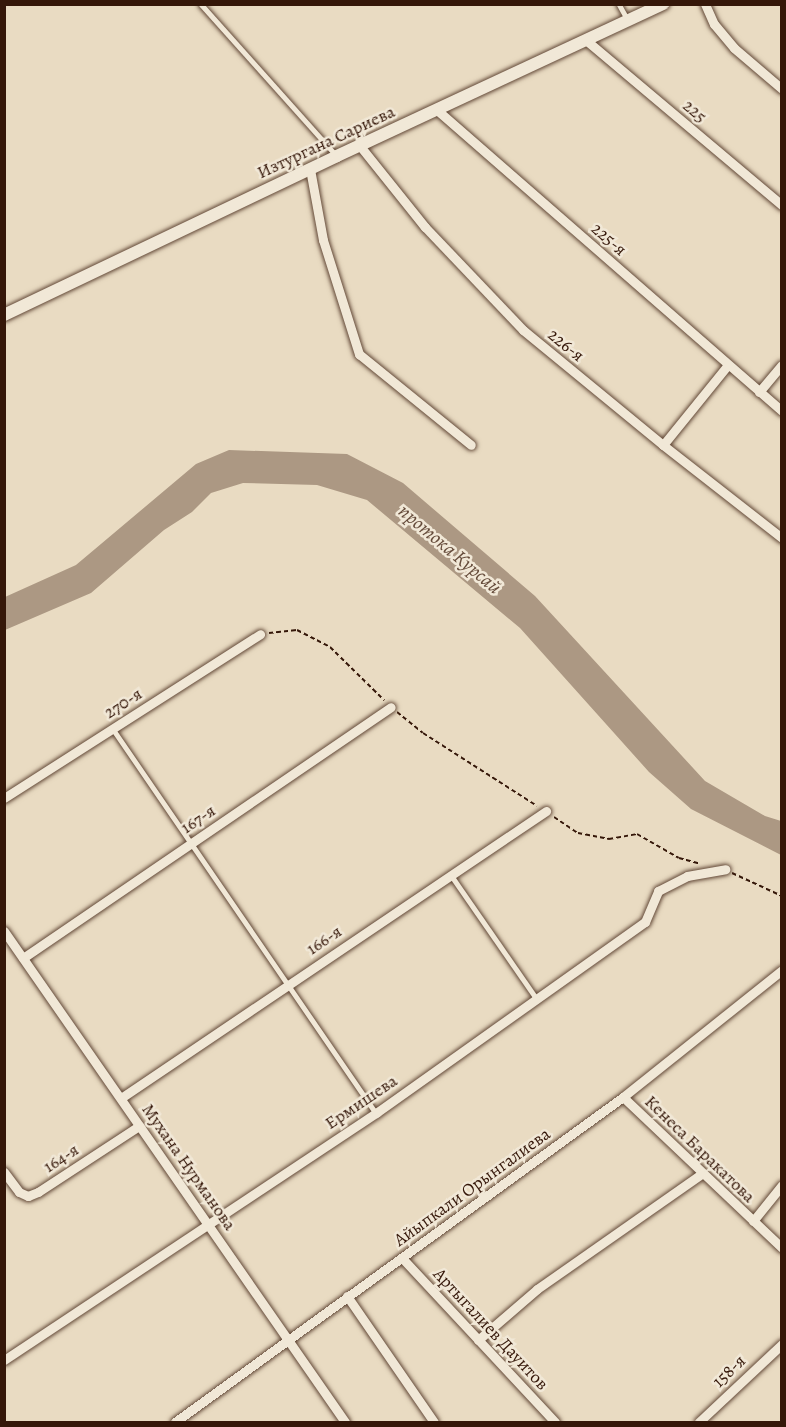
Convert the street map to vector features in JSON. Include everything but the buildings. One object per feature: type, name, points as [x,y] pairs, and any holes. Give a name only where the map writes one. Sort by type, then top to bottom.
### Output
[{"type":"street","name":"Изтургана Сариева","points":[[4,315],[663,4]]},
{"type":"street","points":[[705,4],[714,24],[734,48],[782,89]]},
{"type":"street","name":"225","points":[[587,41],[782,205]]},
{"type":"street","name":"225-я","points":[[437,110],[727,366],[782,411]]},
{"type":"street","name":"226-я","points":[[360,146],[425,227],[523,330],[663,445],[782,538]]},
{"type":"street","points":[[310,169],[323,240],[359,354],[471,445]]},
{"type":"street","points":[[759,392],[782,365]]},
{"type":"street","points":[[663,445],[727,366]]},
{"type":"street","name":"270-я","points":[[4,798],[260,634]]},
{"type":"street","name":"167-я","points":[[23,958],[391,707]]},
{"type":"street","name":"166-я","points":[[121,1098],[450,874],[546,812]]},
{"type":"street","name":"Ермишева","points":[[4,1360],[208,1222],[376,1113],[645,922],[658,891],[687,876],[725,869]]},
{"type":"street","name":"Мухана Нурманова","points":[[4,931],[345,1422]]},
{"type":"street","name":"Айыпкали Орынгалиева","points":[[175,1422],[623,1097],[782,970]]},
{"type":"street","name":"Кенеса Баракатова","points":[[623,1097],[701,1174],[782,1248]]},
{"type":"street","name":"164-я","points":[[4,1172],[19,1192],[28,1196],[38,1192],[139,1126]]},
{"type":"street","points":[[478,1340],[537,1289],[701,1174]]},
{"type":"street","points":[[753,1221],[782,1185]]},
{"type":"street","name":"Артыгалиев Дауитов","points":[[403,1258],[555,1422]]},
{"type":"street","points":[[346,1296],[434,1422]]},
{"type":"street","name":"158-я","points":[[699,1422],[782,1344]]},
{"type":"lane","points":[[201,4],[337,156]]},
{"type":"lane","points":[[619,4],[629,22]]},
{"type":"lane","points":[[113,729],[376,1113]]},
{"type":"lane","points":[[450,874],[537,999]]},
{"type":"path","points":[[260,634],[297,630],[330,647],[391,707],[423,733],[578,833],[609,838],[637,834],[679,858],[702,864]]},
{"type":"path","points":[[725,869],[782,896]]},
{"type":"water","name":"протока Курсай","points":[[229,450],[347,454],[403,483],[535,596],[705,781],[765,816],[781,821],[781,855],[691,809],[649,772],[520,628],[367,500],[317,485],[243,483],[211,493],[192,512],[164,530],[91,593],[5,630],[5,597],[76,565],[196,464]]}]
